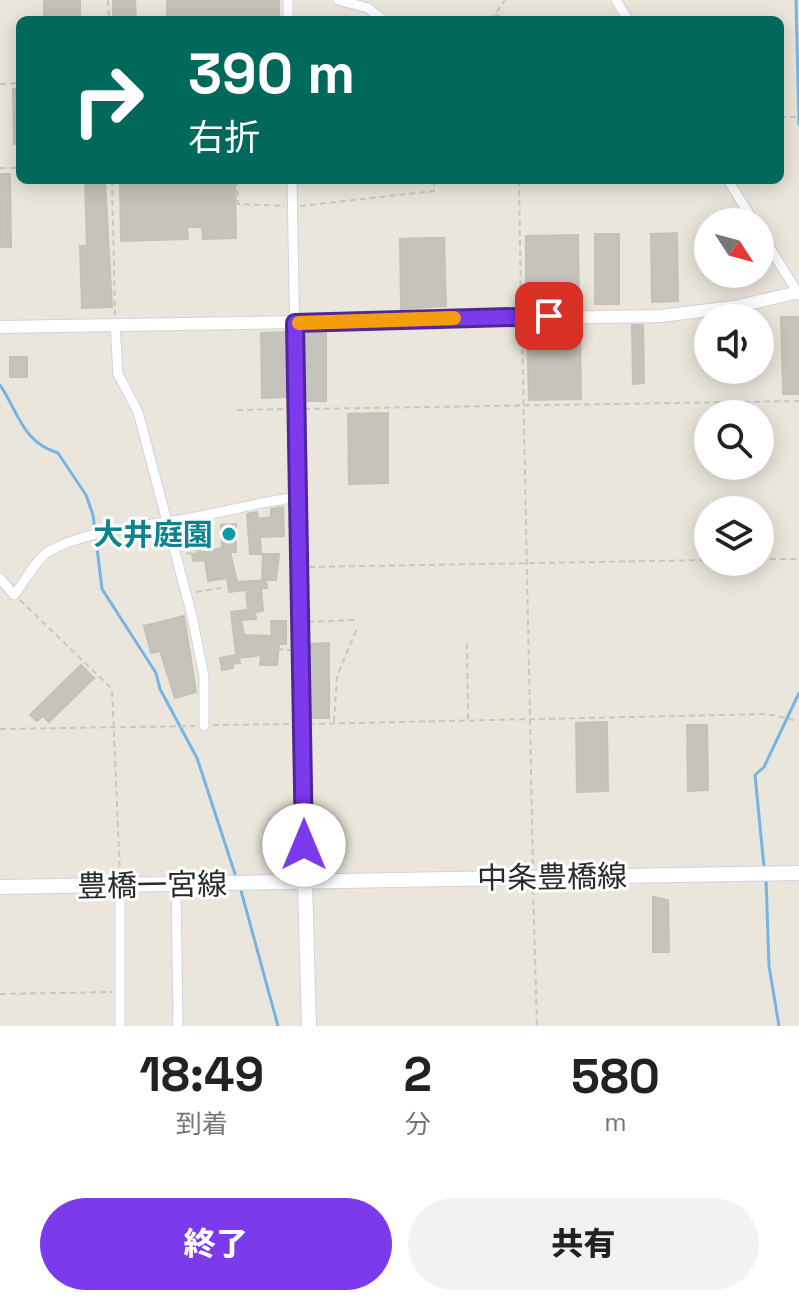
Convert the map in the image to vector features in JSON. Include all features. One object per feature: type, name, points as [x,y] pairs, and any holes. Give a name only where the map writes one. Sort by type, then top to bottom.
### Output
[{"type":"main road","name":"中条豊橋線","points":[[305,883],[799,873]]},
{"type":"main road","name":"豊橋一宮線","points":[[0,887],[305,883]]},
{"type":"main road","points":[[305,883],[309,1026]]},
{"type":"street","points":[[338,0],[368,8],[378,16]]},
{"type":"street","points":[[292,184],[305,883]]},
{"type":"street","points":[[730,184],[745,208]]},
{"type":"street","points":[[0,327],[661,316],[734,307],[799,293],[774,254]]},
{"type":"street","points":[[115,324],[115,363],[138,412],[204,676],[204,726]]},
{"type":"street","points":[[0,578],[14,595],[46,553],[95,536],[142,523],[299,497]]},
{"type":"street","points":[[176,885],[178,1026]]},
{"type":"street","points":[[120,887],[120,1026]]},
{"type":"path","points":[[499,16],[496,14],[505,0]]},
{"type":"path","points":[[112,184],[115,324]]},
{"type":"path","points":[[237,184],[238,204],[293,206],[434,191],[434,184]]},
{"type":"path","points":[[519,184],[537,1026]]},
{"type":"path","points":[[237,410],[799,401]]},
{"type":"path","points":[[182,555],[211,547],[210,527]]},
{"type":"path","points":[[774,559],[799,559]]},
{"type":"path","points":[[300,568],[694,560]]},
{"type":"path","points":[[192,593],[226,587]]},
{"type":"path","points":[[14,595],[112,689],[116,728],[120,887]]},
{"type":"path","points":[[299,622],[356,620]]},
{"type":"path","points":[[334,723],[337,676],[358,626]]},
{"type":"path","points":[[467,643],[468,721]]},
{"type":"path","points":[[277,649],[299,650]]},
{"type":"path","points":[[0,729],[767,714],[799,721]]},
{"type":"path","points":[[0,994],[122,992]]},
{"type":"building","points":[[44,0],[80,0],[80,16],[44,16]]},
{"type":"building","points":[[113,0],[135,0],[136,16],[113,16]]},
{"type":"building","points":[[167,0],[279,0],[279,16],[167,16]]},
{"type":"building","points":[[13,89],[16,89],[16,144]]},
{"type":"building","points":[[0,174],[10,174],[11,247],[0,247]]},
{"type":"building","points":[[85,184],[105,184],[112,307],[82,308],[80,246],[87,246]]},
{"type":"building","points":[[120,184],[235,184],[236,238],[203,239],[202,227],[187,227],[188,239],[121,241]]},
{"type":"building","points":[[677,233],[678,301],[652,302],[651,234]]},
{"type":"building","points":[[595,234],[619,234],[619,304],[595,304]]},
{"type":"building","points":[[578,235],[579,304],[526,302],[526,236]]},
{"type":"building","points":[[444,238],[446,306],[401,309],[400,239]]},
{"type":"building","points":[[781,317],[799,317],[799,394],[783,394]]},
{"type":"building","points":[[632,325],[643,325],[644,383],[633,384]]},
{"type":"building","points":[[580,326],[581,399],[529,400],[527,327]]},
{"type":"building","points":[[302,331],[326,332],[326,401],[304,401]]},
{"type":"building","points":[[287,332],[289,397],[262,398],[261,333]]},
{"type":"building","points":[[10,357],[27,357],[27,377],[10,377]]},
{"type":"building","points":[[388,413],[388,483],[349,484],[348,414]]},
{"type":"building","points":[[283,507],[284,536],[260,537],[261,554],[250,554],[247,514],[257,512],[258,519],[271,517],[271,509]]},
{"type":"building","points":[[236,524],[236,552],[230,552],[237,582],[266,580],[267,588],[261,588],[263,611],[255,612],[256,619],[241,620],[244,635],[272,636],[271,621],[286,621],[286,644],[279,644],[277,665],[260,665],[261,655],[239,658],[240,663],[232,664],[233,668],[222,670],[220,658],[236,655],[231,612],[248,610],[246,590],[229,592],[227,578],[208,581],[205,560],[193,561],[192,554],[222,548],[221,525]]},
{"type":"building","points":[[263,554],[279,554],[276,580],[262,580]]},
{"type":"building","points":[[184,616],[196,692],[175,698],[160,651],[151,653],[144,626]]},
{"type":"building","points":[[329,643],[329,718],[309,718],[308,644]]},
{"type":"building","points":[[81,665],[94,678],[49,722],[43,716],[37,721],[30,715]]},
{"type":"building","points":[[607,722],[608,791],[577,792],[576,723]]},
{"type":"building","points":[[687,725],[707,725],[708,790],[688,791]]},
{"type":"building","points":[[653,897],[668,900],[669,952],[653,952]]},
{"type":"waterway","points":[[796,0],[799,124]]},
{"type":"waterway","points":[[0,385],[29,434],[36,442],[58,453],[86,495],[93,515],[102,589],[156,673],[160,689],[197,758],[237,880]]},
{"type":"waterway","points":[[764,867],[755,775],[764,767],[799,693]]},
{"type":"waterway","points":[[766,879],[769,966],[779,1026]]},
{"type":"waterway","points":[[240,887],[278,1026]]},
{"type":"slow traffic","points":[[299,323],[454,318]]},
{"type":"place","name":"大井庭園","points":[[229,534]]},
{"type":"route","points":[[304,845],[295,323],[549,316]]}]
